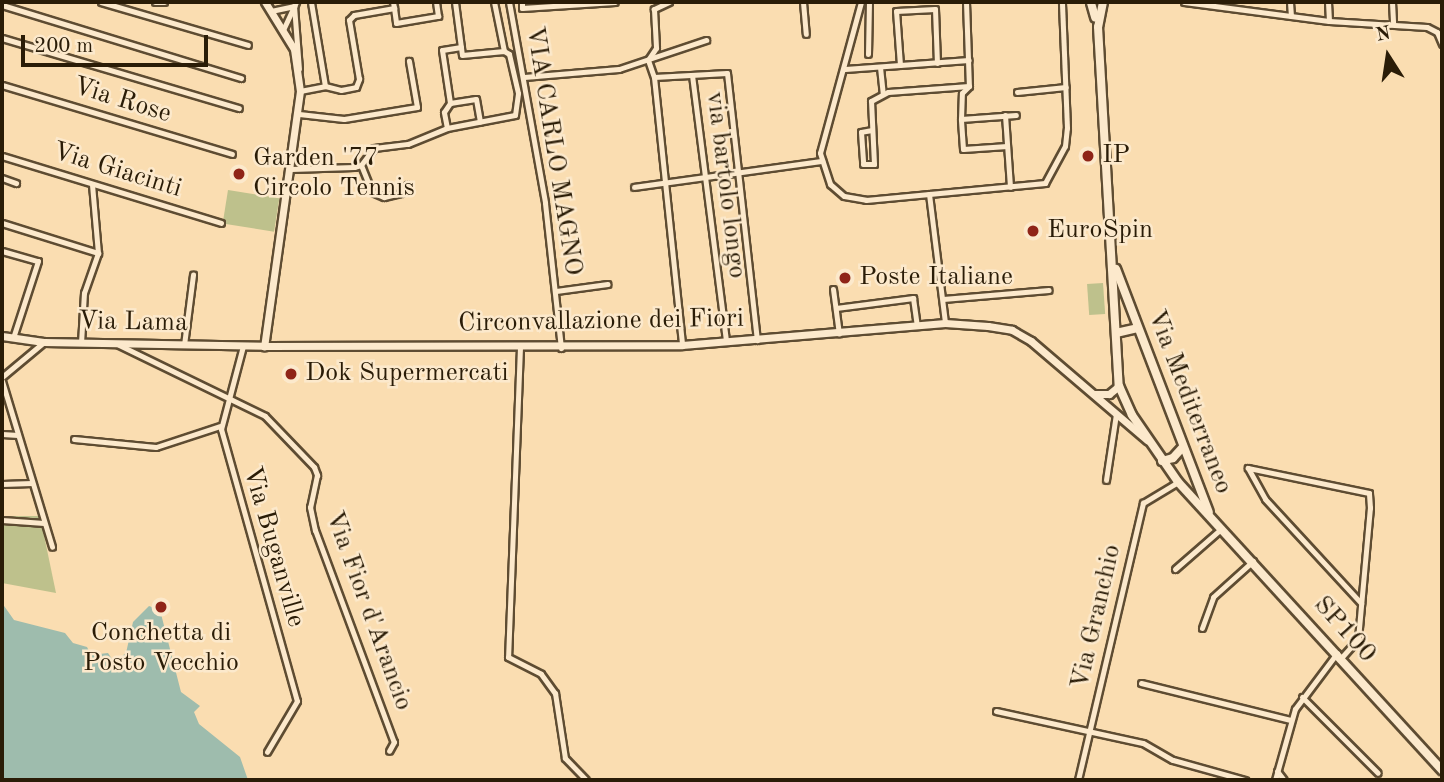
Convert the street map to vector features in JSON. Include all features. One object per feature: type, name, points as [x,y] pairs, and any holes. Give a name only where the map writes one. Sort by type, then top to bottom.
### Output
[{"type":"main road","points":[[1098,27],[1102,2],[1091,2],[1098,27],[1112,258]]},
{"type":"main road","name":"Via Mediterraneo","points":[[1112,258],[1213,521]]},
{"type":"main road","name":"Via Mediterraneo","points":[[1112,258],[1119,386],[1147,440],[1178,482],[1213,521]]},
{"type":"main road","points":[[1116,333],[1137,328]]},
{"type":"main road","points":[[1162,461],[1173,458],[1183,446]]},
{"type":"main road","points":[[1178,482],[1193,471]]},
{"type":"main road","name":"SP100","points":[[1213,521],[1253,561],[1442,770]]},
{"type":"street","points":[[101,2],[248,45]]},
{"type":"street","points":[[155,2],[164,2]]},
{"type":"street","points":[[265,2],[283,30],[299,69]]},
{"type":"street","points":[[311,2],[325,86]]},
{"type":"street","points":[[300,91],[325,86],[351,89],[359,79],[349,20],[354,15],[393,5],[396,23],[438,16],[436,2]]},
{"type":"street","points":[[447,128],[444,112],[450,103],[442,50],[461,47],[455,2]]},
{"type":"street","points":[[290,169],[361,165],[374,148],[408,144],[447,128],[515,115],[519,93],[509,54],[503,51],[494,2]]},
{"type":"street","name":"VIA CARLO MAGNO","points":[[509,2],[524,77],[556,291],[561,348]]},
{"type":"street","points":[[511,9],[522,5],[615,2]]},
{"type":"street","points":[[648,60],[656,48],[654,9],[669,2]]},
{"type":"street","points":[[803,2],[806,34]]},
{"type":"street","points":[[861,2],[845,69],[820,152],[830,184],[844,196],[866,200],[1045,183],[1058,162],[1067,128],[1062,2]]},
{"type":"street","points":[[868,54],[869,2]]},
{"type":"street","points":[[966,2],[970,60],[969,86],[962,93],[963,149],[1007,146]]},
{"type":"street","points":[[1184,2],[1290,16],[1427,27],[1437,32],[1442,44]]},
{"type":"street","points":[[1247,2],[1247,10]]},
{"type":"street","points":[[1290,2],[1290,16]]},
{"type":"street","points":[[1328,2],[1329,20]]},
{"type":"street","points":[[1392,2],[1393,24]]},
{"type":"street","points":[[271,11],[295,4]]},
{"type":"street","points":[[283,30],[295,4]]},
{"type":"street","points":[[264,346],[299,114],[295,4]]},
{"type":"street","points":[[2,5],[241,78]]},
{"type":"street","points":[[900,65],[897,11],[935,9],[937,62]]},
{"type":"street","points":[[2,38],[239,108]]},
{"type":"street","points":[[524,77],[619,69],[706,40]]},
{"type":"street","name":"VIA CARLO MAGNO","points":[[461,47],[462,55],[503,51]]},
{"type":"street","points":[[648,60],[654,77],[682,345]]},
{"type":"street","points":[[845,69],[970,60]]},
{"type":"street","points":[[299,114],[344,119],[417,107],[409,61]]},
{"type":"street","points":[[880,67],[883,94]]},
{"type":"street","points":[[654,77],[727,73],[735,174],[757,340]]},
{"type":"street","name":"via bartolo longo","points":[[692,75],[726,342]]},
{"type":"street","name":"Via Rose","points":[[2,85],[232,154]]},
{"type":"street","points":[[872,130],[861,132],[863,164],[874,164],[872,130],[870,101],[883,94],[969,86]]},
{"type":"street","points":[[1017,92],[1066,86]]},
{"type":"street","points":[[519,93],[526,91]]},
{"type":"street","points":[[450,103],[476,99],[480,122]]},
{"type":"street","points":[[961,119],[1016,115]]},
{"type":"street","points":[[1005,116],[1010,187]]},
{"type":"street","name":"Via Giacinti","points":[[2,156],[221,223]]},
{"type":"street","points":[[635,187],[822,161]]},
{"type":"street","points":[[361,165],[372,192],[384,197],[401,193],[407,185]]},
{"type":"street","points":[[2,178],[16,183]]},
{"type":"street","points":[[81,342],[84,293],[99,253],[92,184]]},
{"type":"street","points":[[929,194],[945,323]]},
{"type":"street","points":[[2,223],[99,253]]},
{"type":"street","points":[[2,251],[38,261],[13,338]]},
{"type":"street","points":[[184,345],[193,275]]},
{"type":"street","points":[[556,291],[608,284]]},
{"type":"street","points":[[833,289],[839,334]]},
{"type":"street","points":[[943,299],[1049,290]]},
{"type":"street","points":[[836,308],[913,298],[917,326]]},
{"type":"street","name":"Circonvallazione dei Fiori","points":[[264,346],[561,348],[682,345],[839,334],[945,323],[1012,330],[1147,440]]},
{"type":"street","name":"Via Lama","points":[[2,335],[44,342],[264,346]]},
{"type":"street","points":[[44,342],[2,379],[52,547]]},
{"type":"street","name":"Via Fior d'Arancio","points":[[117,343],[270,420],[316,471],[310,507],[315,530],[394,742],[388,751]]},
{"type":"street","points":[[74,439],[156,447],[220,426],[243,346]]},
{"type":"street","points":[[520,347],[508,657],[541,674],[555,693],[565,758],[586,780]]},
{"type":"street","points":[[1093,394],[1108,394],[1119,386]]},
{"type":"street","points":[[1106,480],[1116,414]]},
{"type":"street","name":"Via Buganville","points":[[220,426],[297,701],[267,752]]},
{"type":"street","points":[[2,434],[18,435]]},
{"type":"street","points":[[1275,780],[1291,720],[1302,698],[1358,639],[1361,603],[1369,493],[1248,468],[1265,499],[1361,603]]},
{"type":"street","name":"Via Granchio","points":[[1078,780],[1143,503],[1178,482]]},
{"type":"street","points":[[2,484],[32,483]]},
{"type":"street","points":[[2,520],[44,523]]},
{"type":"street","points":[[1175,569],[1221,529]]},
{"type":"street","points":[[1202,628],[1213,597],[1253,561]]},
{"type":"street","points":[[1141,683],[1291,720]]},
{"type":"street","points":[[1302,698],[1378,773]]},
{"type":"street","points":[[996,711],[1143,743],[1173,760],[1245,780]]},
{"type":"street","points":[[1277,771],[1284,780]]},
{"type":"green space","points":[[228,190],[279,198],[274,232],[223,224]]},
{"type":"green space","points":[[1103,283],[1105,314],[1089,315],[1087,284]]},
{"type":"green space","points":[[2,516],[40,516],[56,593],[2,583]]},
{"type":"shaded area","points":[[2,603],[14,620],[65,633],[73,643],[87,647],[91,655],[108,653],[114,662],[126,653],[133,622],[149,606],[160,610],[181,692],[200,706],[194,712],[199,724],[240,757],[248,780],[2,780]]},
{"type":"place","name":"IP","points":[[1088,156]]},
{"type":"place","name":"Garden '77 Circolo Tennis","points":[[239,174]]},
{"type":"place","name":"EuroSpin","points":[[1033,231]]},
{"type":"place","name":"Poste Italiane","points":[[845,278]]},
{"type":"place","name":"Dok Supermercati","points":[[291,374]]},
{"type":"place","name":"Conchetta di Posto Vecchio","points":[[161,607]]}]
